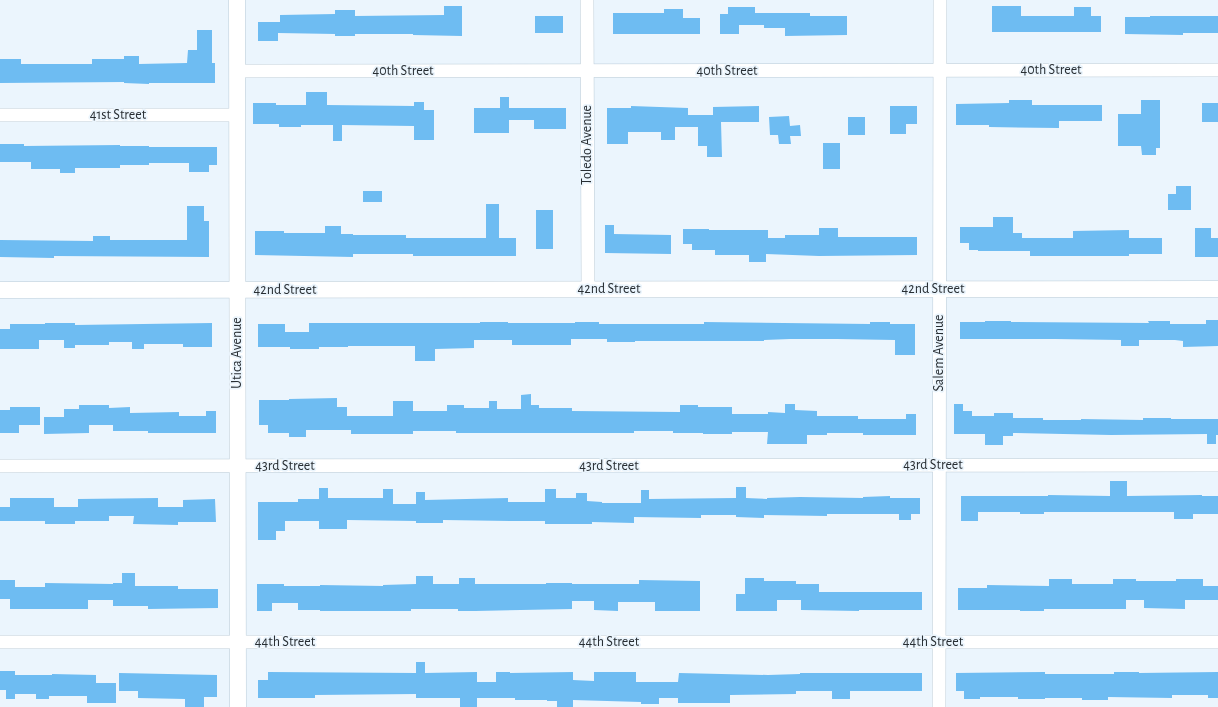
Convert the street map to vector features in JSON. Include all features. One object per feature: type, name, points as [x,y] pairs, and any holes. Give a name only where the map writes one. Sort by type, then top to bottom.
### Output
[{"type":"street","name":"Utica Avenue","points":[[237,0],[238,707]]},
{"type":"street","name":"Toledo Avenue","points":[[587,0],[588,290]]},
{"type":"street","name":"Salem Avenue","points":[[939,707],[940,0]]},
{"type":"street","name":"40th Street","points":[[237,71],[1218,70]]},
{"type":"street","name":"41st Street","points":[[0,116],[237,115]]},
{"type":"street","name":"42nd Street","points":[[0,290],[1218,289]]},
{"type":"street","name":"43rd Street","points":[[0,466],[1218,465]]},
{"type":"street","name":"44th Street","points":[[0,642],[1218,642]]},
{"type":"building","points":[[444,6],[462,6],[462,36],[355,34],[355,36],[335,36],[335,34],[278,33],[278,41],[258,41],[258,22],[280,22],[280,15],[335,14],[335,10],[355,10],[355,16],[444,15]]},
{"type":"building","points":[[992,6],[1021,6],[1021,16],[1074,16],[1074,7],[1091,7],[1091,16],[1101,16],[1101,32],[992,32]]},
{"type":"building","points":[[728,7],[755,7],[755,13],[810,13],[810,16],[847,16],[847,35],[785,36],[785,28],[764,28],[764,25],[739,25],[739,34],[720,34],[720,14],[728,14]]},
{"type":"building","points":[[664,9],[683,9],[683,18],[700,18],[700,34],[613,34],[613,13],[664,13]]},
{"type":"building","points":[[535,16],[563,16],[563,33],[535,33]]},
{"type":"building","points":[[1218,16],[1218,33],[1183,33],[1183,35],[1125,34],[1125,17]]},
{"type":"building","points":[[197,30],[212,30],[212,63],[215,63],[215,83],[0,83],[0,59],[21,59],[21,64],[92,64],[92,59],[124,59],[124,56],[139,56],[139,64],[187,63],[188,50],[197,50]]},
{"type":"building","points":[[306,92],[327,92],[327,105],[414,106],[414,102],[424,102],[424,110],[434,110],[434,140],[414,140],[414,126],[342,125],[342,141],[333,141],[333,125],[279,127],[279,124],[253,124],[253,103],[306,105]]},
{"type":"building","points":[[500,97],[509,97],[509,108],[566,108],[566,129],[534,129],[534,120],[509,120],[509,133],[474,133],[474,108],[500,108]]},
{"type":"building","points":[[1009,100],[1032,100],[1032,105],[1102,105],[1102,121],[1059,121],[1059,128],[956,125],[956,104],[1009,103]]},
{"type":"building","points":[[1141,100],[1160,100],[1160,148],[1156,148],[1156,155],[1142,155],[1141,146],[1118,146],[1118,114],[1141,114]]},
{"type":"building","points":[[1202,103],[1218,103],[1218,122],[1202,122]]},
{"type":"building","points":[[631,106],[688,108],[688,115],[713,115],[713,107],[759,106],[759,122],[721,122],[722,157],[707,157],[707,146],[698,146],[698,127],[675,127],[675,140],[661,140],[661,132],[628,132],[628,144],[607,144],[607,108],[631,108]]},
{"type":"building","points":[[890,106],[917,106],[917,124],[906,124],[906,134],[890,134]]},
{"type":"building","points":[[789,116],[790,126],[800,125],[801,136],[790,136],[791,144],[779,144],[778,135],[770,135],[769,117]]},
{"type":"building","points":[[848,117],[865,117],[865,135],[848,135]]},
{"type":"building","points":[[823,143],[840,143],[840,169],[823,169]]},
{"type":"building","points":[[0,144],[24,144],[24,146],[120,145],[149,147],[217,147],[217,165],[209,165],[209,172],[189,172],[189,163],[149,163],[149,165],[120,165],[120,168],[75,168],[75,173],[60,173],[60,169],[31,169],[31,162],[0,162]]},
{"type":"building","points":[[1176,186],[1191,186],[1191,210],[1168,210],[1168,194],[1176,194]]},
{"type":"building","points":[[363,191],[382,191],[382,202],[363,202]]},
{"type":"building","points":[[486,204],[499,204],[499,238],[516,238],[516,256],[413,256],[413,254],[353,254],[353,257],[255,255],[255,231],[325,233],[325,226],[341,226],[341,234],[353,235],[406,235],[406,238],[486,238]]},
{"type":"building","points":[[187,206],[204,206],[204,221],[209,221],[209,257],[0,257],[0,240],[93,241],[93,236],[110,236],[110,240],[187,240]]},
{"type":"building","points":[[536,210],[553,210],[553,249],[536,249]]},
{"type":"building","points":[[993,217],[1013,217],[1013,233],[1022,233],[1022,238],[1073,238],[1073,231],[1129,230],[1129,238],[1162,238],[1162,254],[1129,254],[1129,256],[1030,256],[1030,251],[969,250],[969,243],[960,243],[960,227],[993,227]]},
{"type":"building","points":[[605,225],[614,225],[614,234],[671,235],[671,254],[605,253]]},
{"type":"building","points":[[819,228],[838,228],[838,237],[917,237],[917,255],[819,256],[766,254],[766,262],[749,262],[749,255],[715,255],[715,250],[692,250],[692,244],[683,244],[683,229],[768,230],[768,238],[785,238],[785,235],[819,235]]},
{"type":"building","points":[[1195,228],[1211,228],[1211,238],[1218,238],[1218,257],[1195,257]]},
{"type":"building","points":[[1206,320],[1218,320],[1218,346],[1183,347],[1183,341],[1175,340],[1139,340],[1139,346],[1121,346],[1121,340],[960,339],[960,322],[1011,321],[1149,323],[1148,321],[1170,321],[1170,324],[1206,324]]},
{"type":"building","points":[[599,322],[599,324],[704,324],[704,322],[870,324],[870,322],[890,322],[890,324],[915,324],[915,355],[895,355],[895,340],[837,339],[607,342],[607,339],[571,339],[571,345],[512,345],[512,340],[474,340],[474,348],[435,349],[435,361],[415,361],[415,346],[348,346],[319,347],[319,349],[258,347],[258,324],[285,324],[285,332],[309,332],[309,323]]},
{"type":"building","points":[[75,323],[75,325],[212,323],[212,347],[183,347],[183,344],[144,344],[144,349],[132,349],[132,342],[109,342],[109,345],[75,345],[75,348],[64,348],[64,340],[39,340],[39,349],[0,349],[0,329],[10,329],[10,324]]},
{"type":"building","points":[[531,394],[531,405],[539,405],[539,408],[572,408],[572,411],[680,412],[680,405],[698,405],[698,407],[732,407],[732,414],[768,414],[768,412],[785,413],[785,404],[795,404],[795,410],[817,411],[817,416],[858,416],[858,419],[906,419],[906,414],[916,414],[916,435],[827,433],[827,435],[807,435],[807,444],[767,444],[768,432],[703,434],[673,433],[673,431],[634,431],[634,433],[456,433],[456,431],[413,431],[413,434],[351,434],[351,430],[306,430],[306,437],[289,437],[289,433],[268,433],[268,425],[259,425],[259,400],[337,398],[337,407],[347,407],[347,416],[393,416],[393,401],[413,401],[413,411],[447,411],[447,405],[464,405],[464,408],[489,408],[489,401],[497,401],[497,409],[521,409],[521,395]]},
{"type":"building","points":[[954,404],[963,404],[963,411],[972,411],[972,416],[994,416],[994,413],[1013,413],[1013,418],[1043,418],[1043,420],[1143,420],[1143,418],[1218,419],[1218,435],[1216,435],[1216,444],[1207,444],[1207,434],[1111,435],[1013,433],[1013,436],[1003,436],[1003,445],[985,445],[985,434],[954,434]]},
{"type":"building","points":[[79,405],[109,405],[109,408],[130,407],[130,413],[179,412],[179,416],[206,416],[206,411],[216,411],[216,433],[148,433],[148,431],[113,431],[113,425],[89,425],[89,433],[44,434],[44,417],[64,417],[64,409],[79,409]]},
{"type":"building","points":[[10,407],[40,407],[40,425],[19,425],[19,433],[0,433],[0,410],[10,410]]},
{"type":"building","points":[[1110,481],[1127,481],[1127,496],[1218,496],[1218,514],[1193,514],[1193,519],[1174,519],[1174,512],[1044,512],[1044,514],[1020,514],[1020,512],[978,512],[978,521],[961,521],[961,496],[1110,496]]},
{"type":"building","points":[[736,487],[746,487],[746,498],[863,498],[890,496],[890,498],[920,498],[920,514],[911,514],[911,520],[899,520],[899,514],[827,514],[827,516],[764,515],[764,518],[736,517],[736,515],[701,515],[701,518],[634,517],[634,523],[592,522],[592,524],[545,524],[545,521],[443,520],[443,523],[416,523],[416,521],[347,520],[347,529],[319,529],[319,521],[285,521],[285,531],[276,531],[276,540],[258,540],[258,502],[298,502],[298,499],[319,499],[319,488],[328,488],[328,498],[383,498],[383,489],[393,489],[393,504],[416,504],[416,492],[425,492],[425,500],[508,498],[508,502],[545,502],[545,489],[556,489],[556,498],[576,498],[576,493],[587,493],[587,501],[602,503],[641,503],[641,490],[649,490],[649,499],[736,498]]},
{"type":"building","points":[[10,498],[54,498],[54,507],[78,507],[78,499],[158,498],[158,507],[183,507],[183,500],[215,499],[216,522],[178,522],[178,525],[133,524],[134,516],[109,516],[109,521],[75,521],[75,524],[45,524],[45,521],[0,521],[0,507],[10,507]]},
{"type":"building","points":[[122,573],[135,573],[135,586],[178,586],[178,589],[218,589],[218,608],[148,609],[148,606],[113,606],[113,600],[88,600],[88,609],[10,609],[10,599],[0,599],[0,580],[15,580],[15,587],[45,587],[45,583],[113,584],[122,583]]},
{"type":"building","points":[[416,576],[433,576],[433,584],[459,584],[459,578],[475,578],[475,584],[639,584],[639,580],[700,581],[700,611],[655,611],[655,602],[618,602],[618,611],[594,610],[594,601],[572,601],[572,609],[458,611],[458,609],[411,609],[411,611],[320,611],[298,610],[298,603],[272,603],[272,611],[257,611],[257,584],[284,584],[284,586],[383,586],[416,584]]},
{"type":"building","points":[[745,578],[764,578],[764,581],[796,581],[796,584],[819,584],[819,592],[922,592],[922,610],[801,610],[801,600],[777,600],[777,611],[736,611],[736,594],[745,594]]},
{"type":"building","points":[[1049,579],[1072,579],[1072,584],[1113,584],[1113,579],[1136,579],[1136,581],[1176,581],[1176,579],[1203,579],[1203,586],[1218,586],[1218,600],[1185,600],[1185,609],[1144,608],[1144,600],[1126,600],[1126,609],[1044,609],[1044,611],[958,610],[958,588],[987,588],[987,585],[1049,586]]},
{"type":"building","points":[[416,662],[425,662],[425,673],[477,672],[477,682],[496,682],[496,672],[573,672],[573,680],[594,681],[594,672],[636,672],[636,682],[678,682],[679,673],[768,675],[800,673],[922,673],[922,691],[850,691],[850,699],[832,699],[832,691],[796,691],[796,694],[730,695],[730,703],[678,703],[678,698],[659,698],[659,704],[573,700],[573,707],[557,707],[557,701],[547,700],[477,698],[477,707],[460,707],[460,698],[416,698],[416,694],[315,695],[315,698],[258,698],[258,680],[268,680],[268,672],[416,673]]},
{"type":"building","points":[[0,671],[15,671],[15,675],[96,675],[96,683],[116,683],[116,703],[87,703],[87,696],[49,696],[49,699],[36,699],[36,694],[15,694],[15,699],[6,699],[6,690],[0,690]]},
{"type":"building","points":[[1045,672],[1045,674],[1114,674],[1114,672],[1218,672],[1218,698],[1208,698],[1208,695],[1172,695],[1172,698],[1108,697],[1108,700],[1082,700],[1082,698],[1018,699],[1018,697],[980,697],[980,699],[964,699],[964,691],[956,691],[956,673]]},
{"type":"building","points":[[119,673],[217,675],[217,697],[204,697],[204,707],[185,707],[185,699],[138,698],[138,691],[119,691]]}]
